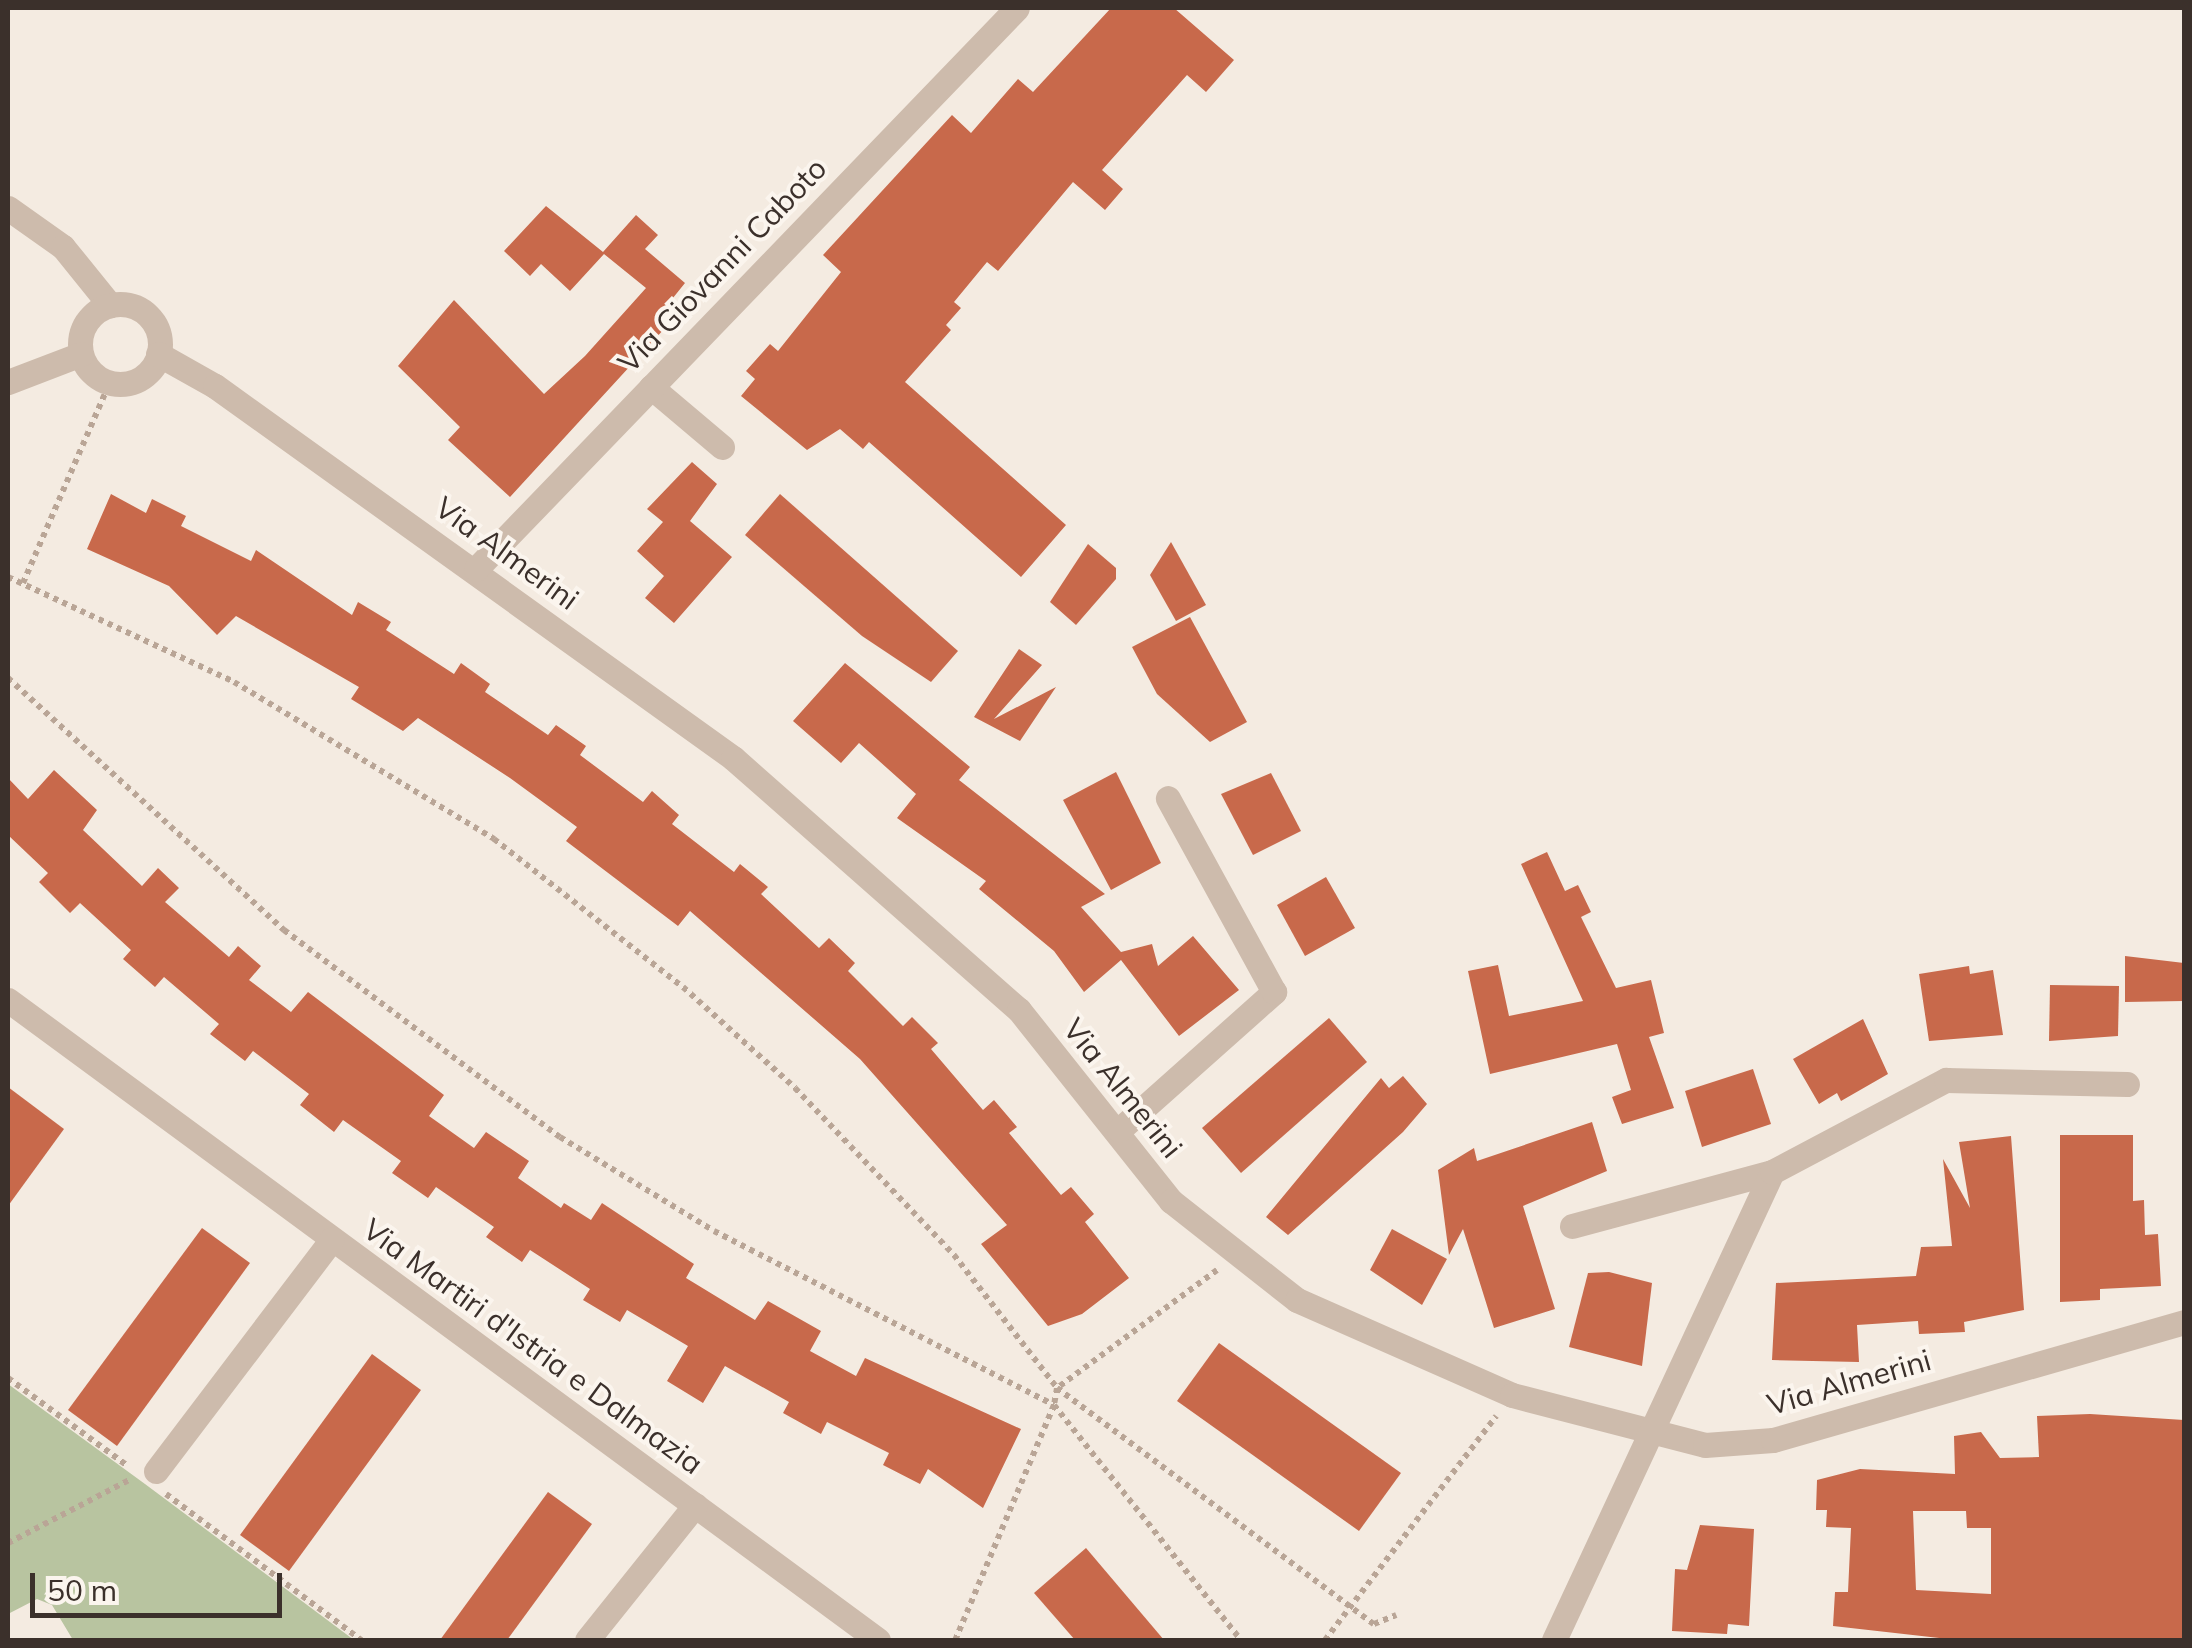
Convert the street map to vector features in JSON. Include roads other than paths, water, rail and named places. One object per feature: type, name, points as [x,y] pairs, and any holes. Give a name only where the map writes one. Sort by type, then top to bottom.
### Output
[{"type":"street","name":"Via Giovanni Caboto","points":[[476,569],[1017,8]]},
{"type":"street","points":[[8,208],[63,247],[110,305],[144,312],[157,330],[158,354],[134,381],[110,382],[81,354]]},
{"type":"street","points":[[81,354],[88,318],[110,305]]},
{"type":"street","points":[[8,382],[81,354]]},
{"type":"street","name":"Via Almerini","points":[[158,354],[476,569],[733,758],[957,952],[1119,1130],[1171,1201],[1297,1300],[1512,1395],[1644,1435],[1705,1445],[1773,1440],[2184,1322]]},
{"type":"street","points":[[651,387],[722,447]]},
{"type":"street","points":[[1119,1130],[1274,992],[1168,798]]},
{"type":"street","name":"Via Martiri d'Istria e Dalmazia","points":[[8,1000],[878,1640]]},
{"type":"street","points":[[1572,1226],[1772,1172],[1946,1080],[2128,1084]]},
{"type":"street","points":[[1554,1640],[1644,1435],[1772,1172]]},
{"type":"street","name":"Via Martiri d'Istria e Dalmazia","points":[[149,1474],[332,1238]]},
{"type":"street","name":"Via Martiri d'Istria e Dalmazia","points":[[587,1640],[695,1505]]}]
